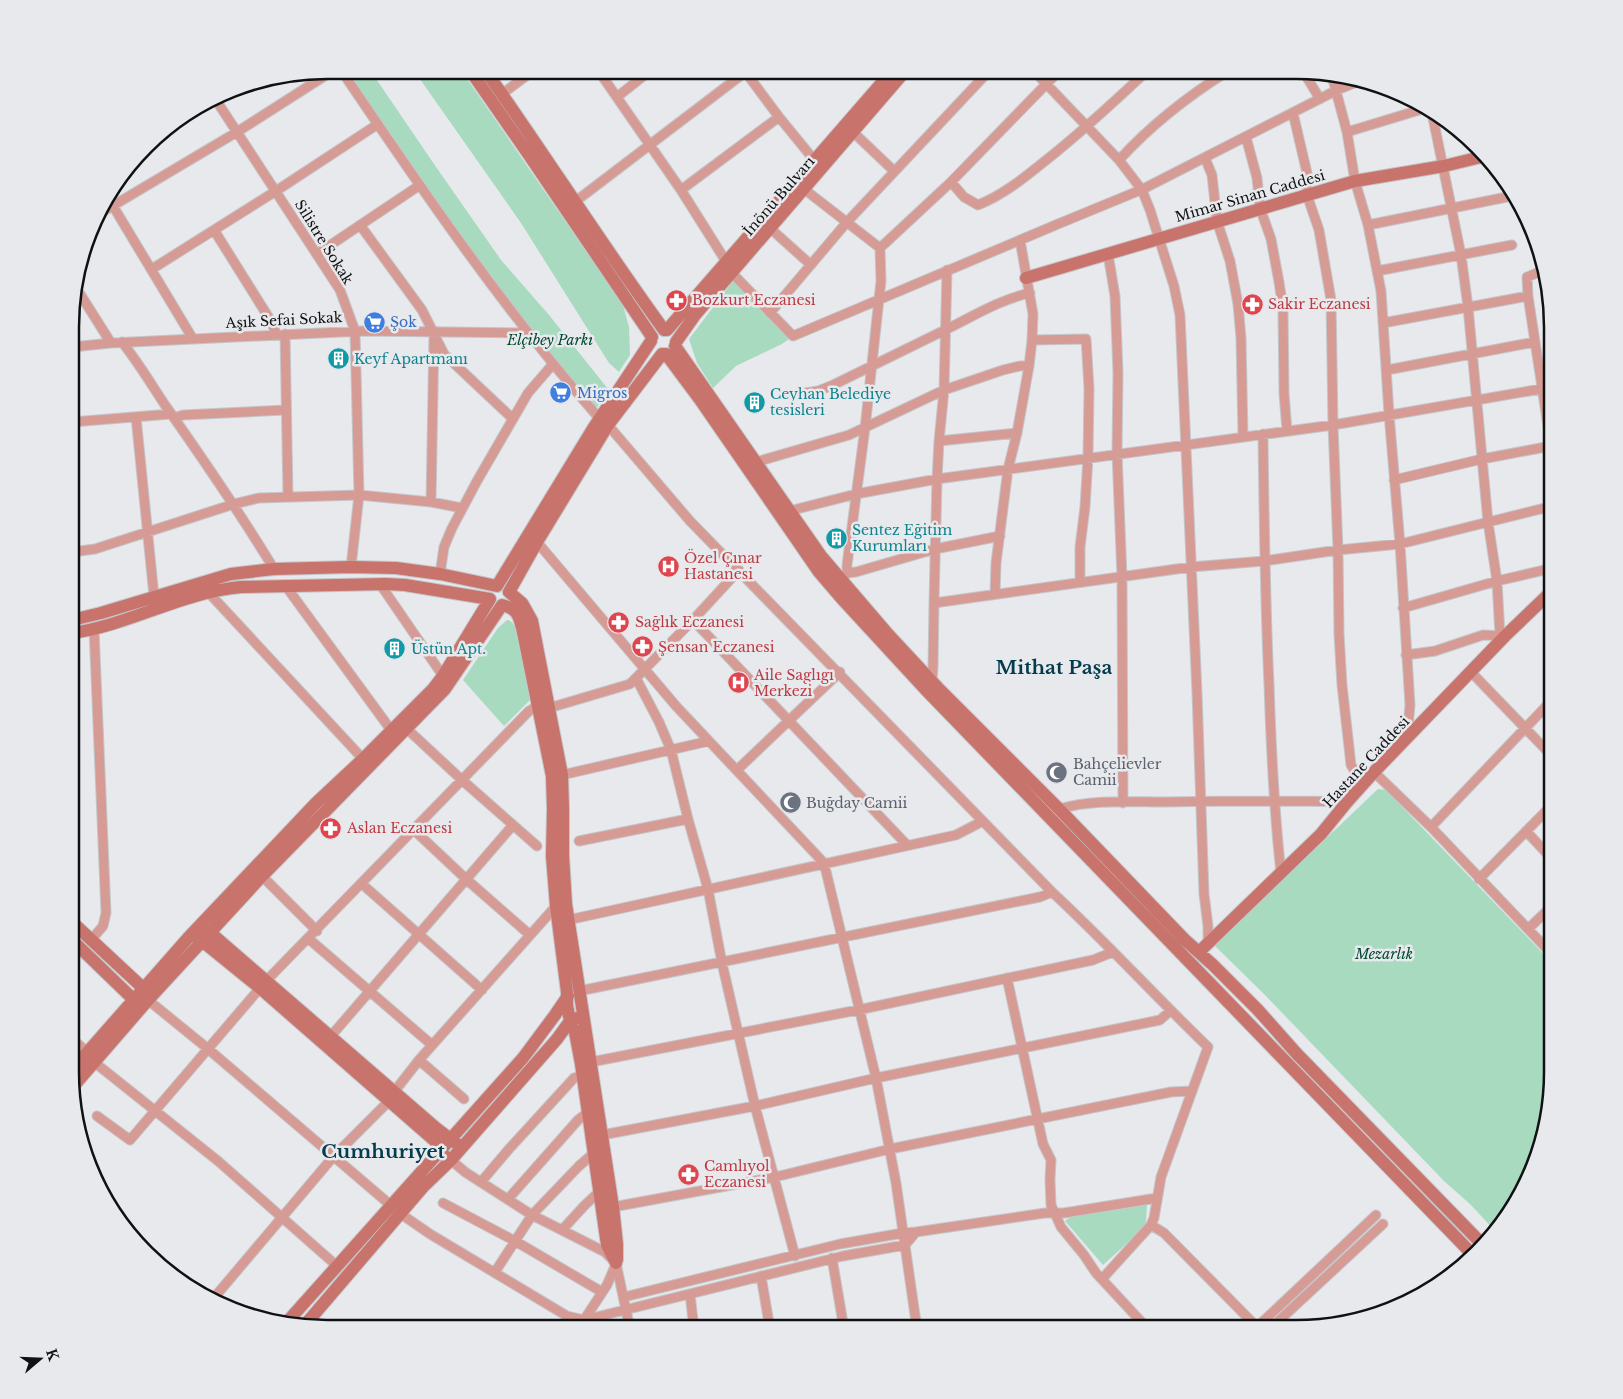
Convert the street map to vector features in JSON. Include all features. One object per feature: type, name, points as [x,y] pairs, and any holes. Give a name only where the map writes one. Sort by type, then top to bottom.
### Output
[{"type":"street","points":[[109,208],[237,132],[320,79]]},
{"type":"street","points":[[347,79],[420,185],[528,333],[690,521],[840,672],[1052,892],[1086,923],[1170,1011],[1208,1047],[1161,1177],[1154,1218],[1151,1225],[1102,1279]]},
{"type":"street","points":[[476,79],[535,163],[652,339],[651,345],[655,351],[670,349]]},
{"type":"street","points":[[491,79],[640,297],[665,330],[673,335],[670,349],[701,401],[812,562],[843,600],[926,690],[1203,978],[1469,1251]]},
{"type":"street","points":[[502,94],[522,79]]},
{"type":"street","points":[[604,79],[681,190],[729,268],[793,336],[1142,190],[1349,85]]},
{"type":"street","points":[[616,97],[639,79]]},
{"type":"street","points":[[576,201],[736,79]]},
{"type":"street","points":[[752,79],[779,117],[815,160]]},
{"type":"street","name":"İnönü Bulvarı","points":[[604,422],[670,349],[729,268],[815,160],[885,79]]},
{"type":"street","name":"İnönü Bulvarı","points":[[665,330],[771,229],[898,79]]},
{"type":"street","points":[[770,313],[847,222],[982,79]]},
{"type":"street","points":[[1041,79],[1119,160],[1142,190],[1174,286],[1180,315],[1204,894],[1208,926],[1203,948]]},
{"type":"street","points":[[844,577],[872,366],[881,280],[880,248],[951,182],[1052,79]]},
{"type":"street","points":[[951,182],[964,197],[978,205],[990,200],[1027,176],[1088,127],[1139,79]]},
{"type":"street","points":[[1119,160],[1140,137],[1214,79]]},
{"type":"street","points":[[1308,79],[1320,99]]},
{"type":"street","points":[[1334,82],[1347,132],[1355,181],[1368,224],[1380,291],[1387,370],[1388,414],[1400,544],[1410,706],[1407,738]]},
{"type":"street","name":"Silistre Sokak","points":[[218,103],[340,290],[356,331],[359,494],[351,566]]},
{"type":"street","points":[[1347,132],[1418,111]]},
{"type":"street","points":[[1293,113],[1306,173],[1307,195],[1319,230],[1331,300],[1333,424],[1342,685],[1352,765],[1363,785]]},
{"type":"street","points":[[681,190],[779,117]]},
{"type":"street","points":[[1406,655],[1435,651],[1483,636],[1503,636],[1488,522],[1468,306],[1461,255],[1434,121]]},
{"type":"street","points":[[152,269],[276,192],[378,124]]},
{"type":"street","points":[[853,132],[894,172]]},
{"type":"street","points":[[1246,137],[1257,178],[1260,208],[1271,239],[1283,309],[1284,393],[1287,431]]},
{"type":"street","points":[[1205,158],[1212,175],[1218,221],[1230,261],[1238,304],[1241,338],[1243,436]]},
{"type":"street","name":"Mimar Sinan Caddesi","points":[[1026,278],[1355,181],[1444,166],[1478,158]]},
{"type":"street","points":[[317,254],[420,185]]},
{"type":"street","points":[[804,189],[880,248]]},
{"type":"street","points":[[1368,224],[1507,196]]},
{"type":"street","points":[[112,206],[193,339]]},
{"type":"street","points":[[360,225],[422,310],[444,354],[513,419]]},
{"type":"street","points":[[771,229],[811,265]]},
{"type":"street","points":[[214,230],[281,334],[286,410],[288,496]]},
{"type":"street","points":[[996,594],[996,563],[1008,470],[1017,433],[1032,340],[1033,314],[1020,240]]},
{"type":"street","points":[[1377,271],[1512,245]]},
{"type":"street","points":[[1108,254],[1115,296],[1118,373],[1117,454],[1122,577],[1123,802]]},
{"type":"street","points":[[932,681],[937,480],[944,390],[947,270]]},
{"type":"street","points":[[1538,273],[1527,277],[1528,296],[1544,401]]},
{"type":"street","points":[[805,393],[818,391],[833,385],[1011,297],[1030,293]]},
{"type":"street","points":[[81,295],[111,342]]},
{"type":"street","points":[[1383,323],[1528,296]]},
{"type":"street","points":[[202,933],[262,876],[445,689],[502,605],[508,602],[509,592],[604,422],[652,339],[657,332],[665,330]]},
{"type":"street","name":"Aşık Sefai Sokak","points":[[79,346],[111,342],[356,331],[528,333]]},
{"type":"street","points":[[431,502],[434,332]]},
{"type":"street","points":[[1032,340],[1086,339],[1089,388],[1088,457],[1080,548],[1080,582]]},
{"type":"street","points":[[122,342],[234,504],[274,569]]},
{"type":"street","points":[[1387,370],[1535,342]]},
{"type":"street","points":[[670,349],[756,462],[821,556],[844,577],[932,681],[1185,940],[1203,948],[1213,965],[1478,1241]]},
{"type":"street","points":[[440,574],[444,547],[462,508],[528,393],[553,364]]},
{"type":"street","points":[[756,462],[849,435],[944,390],[1012,368],[1029,366]]},
{"type":"street","points":[[789,511],[856,494],[937,480],[1088,457],[1287,431],[1542,388]]},
{"type":"street","points":[[79,421],[183,414],[286,410]]},
{"type":"street","points":[[136,417],[154,596]]},
{"type":"street","points":[[79,1065],[91,1057],[316,803],[433,689],[490,599],[491,589],[497,586],[604,422]]},
{"type":"street","points":[[939,442],[1017,433]]},
{"type":"street","points":[[1263,434],[1264,561],[1273,800],[1281,873]]},
{"type":"street","points":[[1394,480],[1482,459],[1544,447]]},
{"type":"street","points":[[79,551],[95,549],[234,504],[259,498],[359,494],[431,502],[462,508]]},
{"type":"street","points":[[934,603],[1191,567],[1264,561],[1338,550],[1400,544],[1544,508]]},
{"type":"street","points":[[844,577],[935,548],[1000,536]]},
{"type":"street","points":[[537,542],[645,670],[824,863],[858,1010],[876,1078],[896,1183],[916,1320]]},
{"type":"street","points":[[79,619],[101,614],[154,596],[231,574],[274,569],[351,566],[396,568],[440,574],[506,587],[522,603],[532,621],[552,776],[552,856],[556,906],[573,994],[583,1012],[617,1244],[616,1264],[602,1292],[584,1320]]},
{"type":"street","points":[[97,1116],[130,1140],[263,984],[529,711],[630,684],[739,570]]},
{"type":"street","points":[[1403,608],[1497,581],[1544,570]]},
{"type":"street","points":[[380,584],[443,676]]},
{"type":"street","points":[[286,585],[391,730]]},
{"type":"street","points":[[79,632],[94,629],[209,593],[235,588],[286,585],[405,585],[490,599],[496,605],[513,609],[520,621],[562,775],[563,856],[573,994],[567,1005],[570,1021],[575,1032],[583,1075],[607,1244],[616,1264],[629,1320]]},
{"type":"street","points":[[209,593],[363,759]]},
{"type":"street","name":"Hastane Caddesi","points":[[1203,948],[1321,834],[1374,772],[1471,672],[1503,636],[1544,598]]},
{"type":"street","points":[[693,620],[907,845]]},
{"type":"street","points":[[91,940],[103,926],[106,914],[94,629]]},
{"type":"street","points":[[737,770],[840,672]]},
{"type":"street","points":[[1471,672],[1544,748]]},
{"type":"street","points":[[636,678],[671,750],[688,820],[708,889],[722,963],[755,1106],[796,1256]]},
{"type":"street","points":[[1431,827],[1544,709]]},
{"type":"street","points":[[406,728],[537,846]]},
{"type":"street","points":[[562,775],[710,741]]},
{"type":"street","points":[[1374,772],[1431,827],[1544,946]]},
{"type":"street","points":[[1059,809],[1076,804],[1123,802],[1273,800],[1347,802]]},
{"type":"street","points":[[1479,878],[1544,813]]},
{"type":"street","points":[[579,841],[688,820]]},
{"type":"street","points":[[568,920],[956,835],[983,821]]},
{"type":"street","points":[[331,1036],[513,825]]},
{"type":"street","points":[[414,830],[530,935]]},
{"type":"street","points":[[1526,832],[1544,851]]},
{"type":"street","points":[[262,876],[316,931]]},
{"type":"street","points":[[362,884],[482,990]]},
{"type":"street","points":[[309,1320],[451,1138],[524,1058],[555,1015],[573,994],[1040,897],[1052,892]]},
{"type":"street","points":[[217,1295],[333,1157],[391,1097],[419,1060],[556,906]]},
{"type":"street","points":[[1528,929],[1544,914]]},
{"type":"street","points":[[79,929],[146,994],[396,1210],[430,1234],[567,1316],[584,1320],[832,1258],[905,1245],[916,1232]]},
{"type":"street","points":[[202,933],[391,1097],[451,1138],[461,1148]]},
{"type":"street","points":[[308,939],[432,1045]]},
{"type":"street","points":[[79,947],[134,999]]},
{"type":"street","points":[[591,1062],[858,1010],[1093,960],[1113,952]]},
{"type":"street","points":[[1203,978],[1204,967],[1213,965]]},
{"type":"street","points":[[1007,978],[1043,1144],[1051,1160],[1051,1205],[1061,1227],[1102,1279],[1140,1320]]},
{"type":"street","points":[[263,984],[331,1036],[435,1141],[440,1152],[481,1182],[532,1214],[604,1252],[616,1264]]},
{"type":"street","points":[[79,1076],[134,999],[146,994]]},
{"type":"street","points":[[1241,1017],[1246,1019],[1254,1016],[1253,1005]]},
{"type":"street","points":[[602,1135],[755,1106],[876,1078],[1160,1020],[1170,1011]]},
{"type":"street","points":[[291,1317],[337,1266],[451,1160],[557,1039],[570,1021],[579,1017],[583,1012]]},
{"type":"street","points":[[79,1046],[218,1162],[337,1266]]},
{"type":"street","points":[[419,1060],[464,1099]]},
{"type":"street","points":[[481,1182],[574,1078],[583,1075]]},
{"type":"street","points":[[613,1207],[775,1177],[890,1149],[1170,1092],[1191,1091]]},
{"type":"street","points":[[508,1199],[578,1120],[588,1112]]},
{"type":"street","points":[[495,1272],[532,1214],[594,1153]]},
{"type":"street","points":[[562,1230],[600,1191]]},
{"type":"street","points":[[624,1297],[840,1244],[903,1233],[1045,1213],[1064,1213],[1157,1198]]},
{"type":"street","points":[[443,1203],[515,1241],[602,1292]]},
{"type":"street","points":[[1265,1320],[1376,1215]]},
{"type":"street","points":[[1281,1320],[1383,1224]]},
{"type":"street","points":[[1151,1225],[1164,1233],[1249,1320]]},
{"type":"street","points":[[832,1258],[842,1320]]},
{"type":"street","points":[[761,1276],[768,1320]]},
{"type":"street","points":[[690,1294],[693,1320]]},
{"type":"green space","name":"Elçibey Parkı","points":[[347,79],[376,79],[501,260],[549,315],[608,389],[596,409],[539,349]]},
{"type":"green space","points":[[420,79],[467,79],[623,305],[629,327],[630,355],[619,372],[609,363],[521,223]]},
{"type":"green space","points":[[733,281],[749,292],[793,336],[782,344],[736,366],[713,388],[697,363],[689,339]]},
{"type":"green space","points":[[507,620],[513,623],[515,627],[530,700],[504,726],[463,680],[498,628]]},
{"type":"green space","name":"Mezarlık","points":[[1378,789],[1386,790],[1544,955],[1544,1088],[1536,1136],[1519,1182],[1491,1226],[1471,1205],[1444,1181],[1264,994],[1214,945]]},
{"type":"green space","points":[[1147,1205],[1144,1228],[1103,1265],[1065,1221],[1070,1217]]},
{"type":"place","name":"Bozkurt Eczanesi","points":[[676,300]]},
{"type":"place","name":"Sakir Eczanesi","points":[[1252,304]]},
{"type":"place","name":"Şok","points":[[374,322]]},
{"type":"place","name":"Keyf Apartmanı","points":[[338,359]]},
{"type":"place","name":"Migros","points":[[561,393]]},
{"type":"place","name":"Ceyhan Belediye tesisleri","points":[[754,402]]},
{"type":"place","name":"Sentez Eğitim Kurumları","points":[[836,538]]},
{"type":"place","name":"Özel Çınar Hastanesi","points":[[668,566]]},
{"type":"place","name":"Sağlık Eczanesi","points":[[619,622]]},
{"type":"place","name":"Şensan Eczanesi","points":[[642,647]]},
{"type":"place","name":"Üstün Apt.","points":[[395,649]]},
{"type":"place","name":"Aile Saglıgı Merkezi","points":[[738,683]]},
{"type":"place","name":"Bahçelievler Camii","points":[[1057,772]]},
{"type":"place","name":"Buğday Camii","points":[[790,803]]},
{"type":"place","name":"Aslan Eczanesi","points":[[331,828]]},
{"type":"place","name":"Camlıyol Eczanesi","points":[[688,1174]]},
{"type":"district","name":"Mithat Paşa","points":[[1054,667]]},
{"type":"district","name":"Cumhuriyet","points":[[383,1151]]}]
